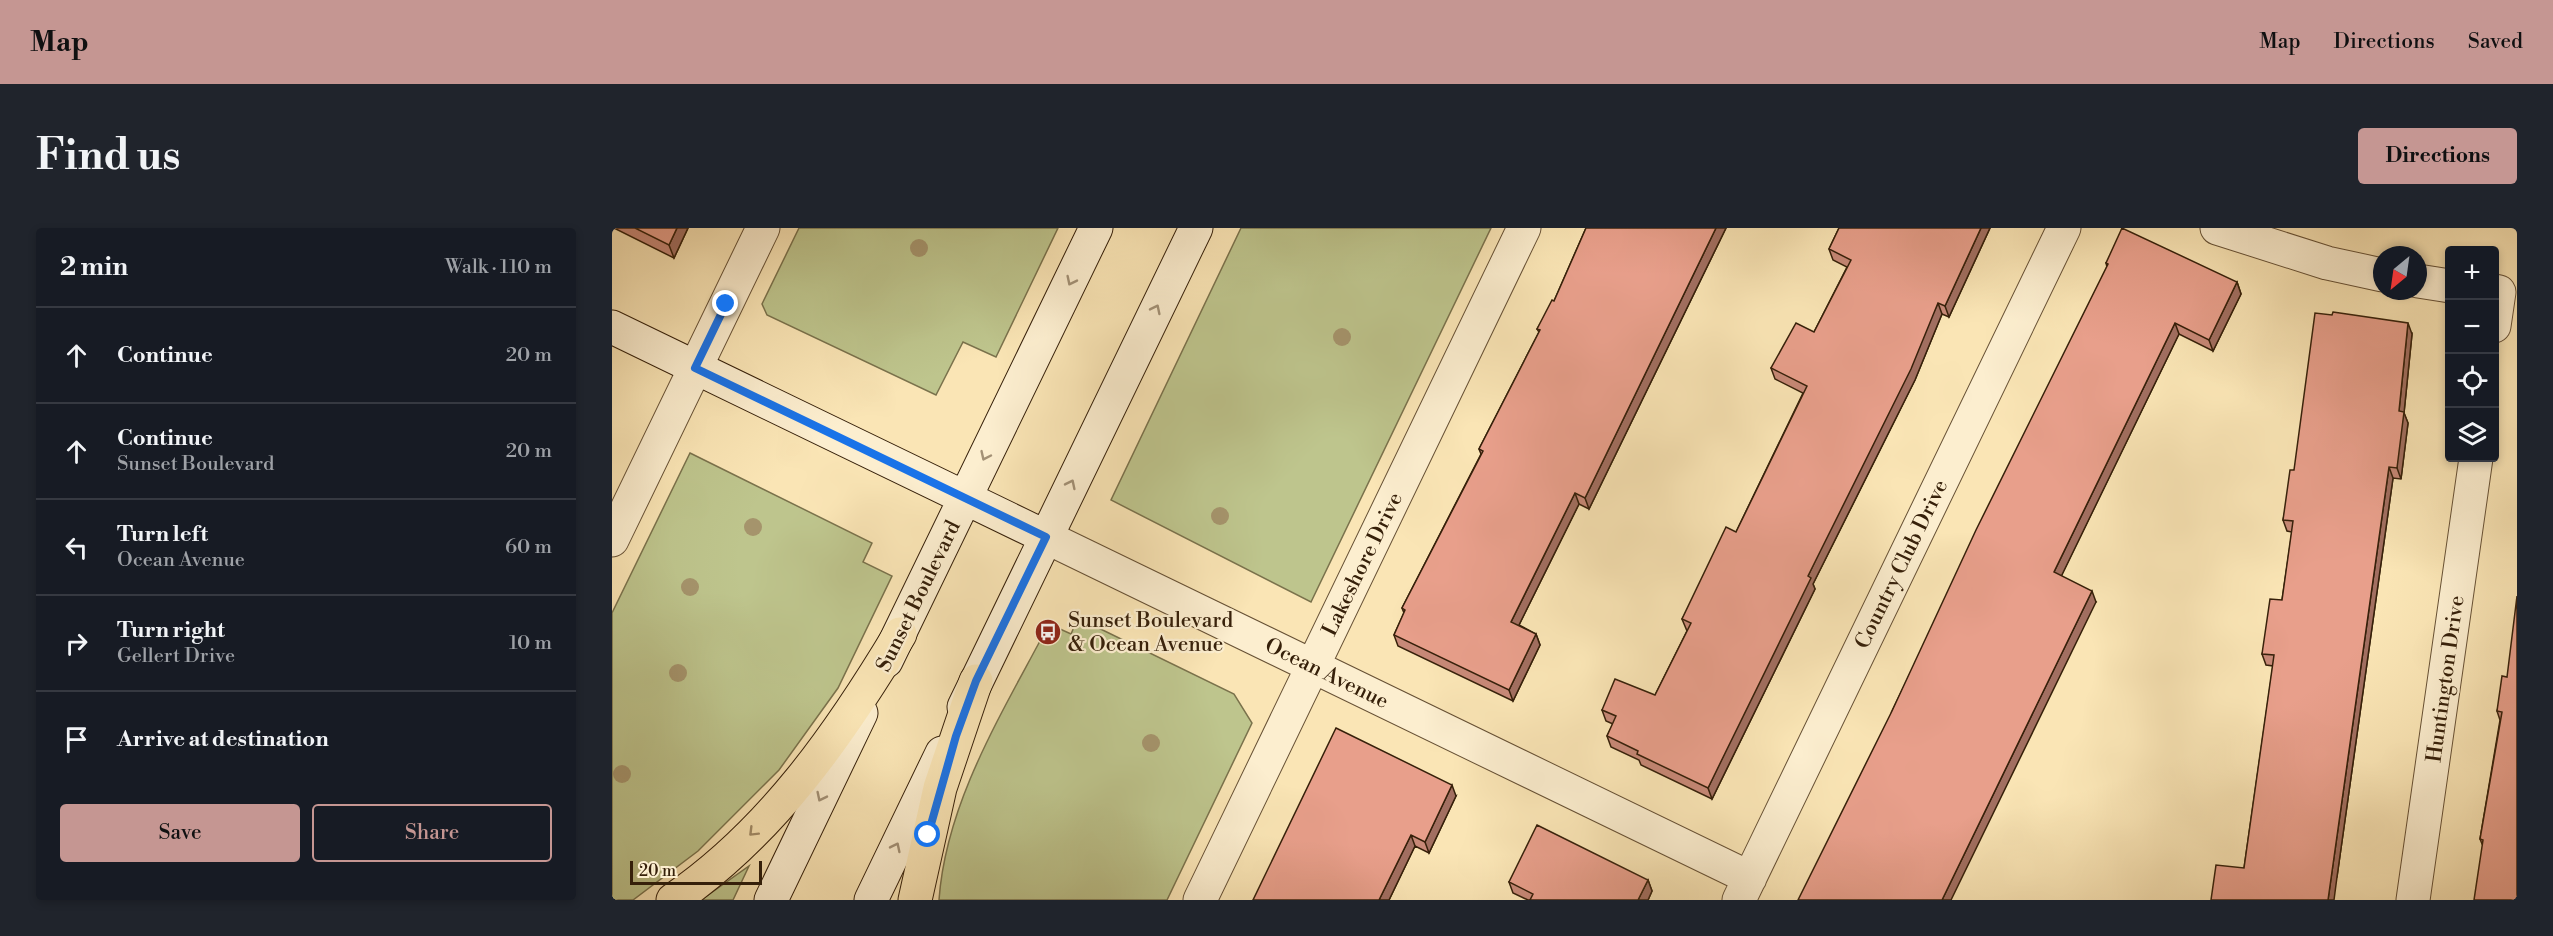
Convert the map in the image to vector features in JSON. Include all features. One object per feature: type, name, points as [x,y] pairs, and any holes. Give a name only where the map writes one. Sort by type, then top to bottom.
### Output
[{"type":"main road","points":[[673,900],[728,857],[797,785],[862,697],[900,634]]},
{"type":"main road","points":[[915,900],[940,788],[976,681]]},
{"type":"street","points":[[612,540],[763,228]]},
{"type":"street","name":"Sunset Boulevard","points":[[771,900],[1096,228]]},
{"type":"street","points":[[871,900],[1196,228]]},
{"type":"street","name":"Lakeshore Drive","points":[[1200,900],[1524,228]]},
{"type":"street","name":"Country Club Drive","points":[[1744,889],[2064,228]]},
{"type":"street","points":[[2217,228],[2327,263],[2373,273]]},
{"type":"street","points":[[2427,282],[2445,285]]},
{"type":"street","name":"Ocean Avenue","points":[[612,327],[1312,666],[1744,889]]},
{"type":"street","name":"Huntington Drive","points":[[2413,900],[2475,462]]},
{"type":"green space","points":[[799,228],[1058,228],[996,357],[963,342],[936,395],[767,315],[762,304]]},
{"type":"green space","points":[[1241,228],[1491,228],[1311,602],[1111,500]]},
{"type":"green space","points":[[690,453],[872,543],[863,562],[892,576],[838,688],[779,770],[698,851],[633,900],[612,900],[612,613]]},
{"type":"green space","points":[[1078,618],[1234,694],[1252,723],[1167,900],[939,900],[944,863],[953,827],[965,792],[996,723],[1049,624],[1071,634]]},
{"type":"green space","points":[[749,866],[733,900],[701,900]]},
{"type":"building","points":[[635,228],[677,228],[669,245]]},
{"type":"building","points":[[1586,228],[1716,228],[1585,498],[1575,493],[1511,622],[1536,634],[1509,690],[1394,635],[1405,610],[1402,608],[1483,451],[1479,449],[1540,330],[1537,329],[1552,300],[1554,301]]},
{"type":"building","points":[[1839,228],[1981,228],[1945,306],[1938,303],[1911,369],[1808,576],[1811,578],[1708,788],[1637,754],[1638,751],[1607,736],[1616,716],[1602,710],[1615,679],[1655,695],[1691,623],[1682,619],[1726,527],[1736,532],[1807,386],[1771,368],[1796,323],[1814,332],[1851,260],[1829,249]]},
{"type":"building","points":[[2122,228],[2237,282],[2209,340],[2175,323],[2054,572],[2092,591],[1942,900],[1798,900],[1892,711],[1976,530],[2108,264],[2106,263]]},
{"type":"building","points":[[2333,312],[2408,323],[2399,411],[2404,412],[2397,468],[2389,467],[2328,900],[2211,900],[2216,865],[2244,868],[2274,655],[2262,654],[2270,599],[2282,600],[2293,521],[2283,520],[2290,470],[2294,470],[2315,313],[2332,315]]},
{"type":"building","points":[[2517,596],[2517,900],[2474,900],[2483,840],[2480,839],[2502,712],[2497,711],[2502,676],[2507,677]]},
{"type":"building","points":[[1336,728],[1452,785],[1425,842],[1411,835],[1379,900],[1253,900]]},
{"type":"building","points":[[1537,825],[1648,880],[1638,900],[1530,900],[1533,894],[1509,882]]},
{"type":"place","name":"Sunset Boulevard & Ocean Avenue","points":[[1048,632]]},
{"type":"route","points":[[726,304],[695,368],[1046,537],[976,681],[956,736],[928,835]]}]
